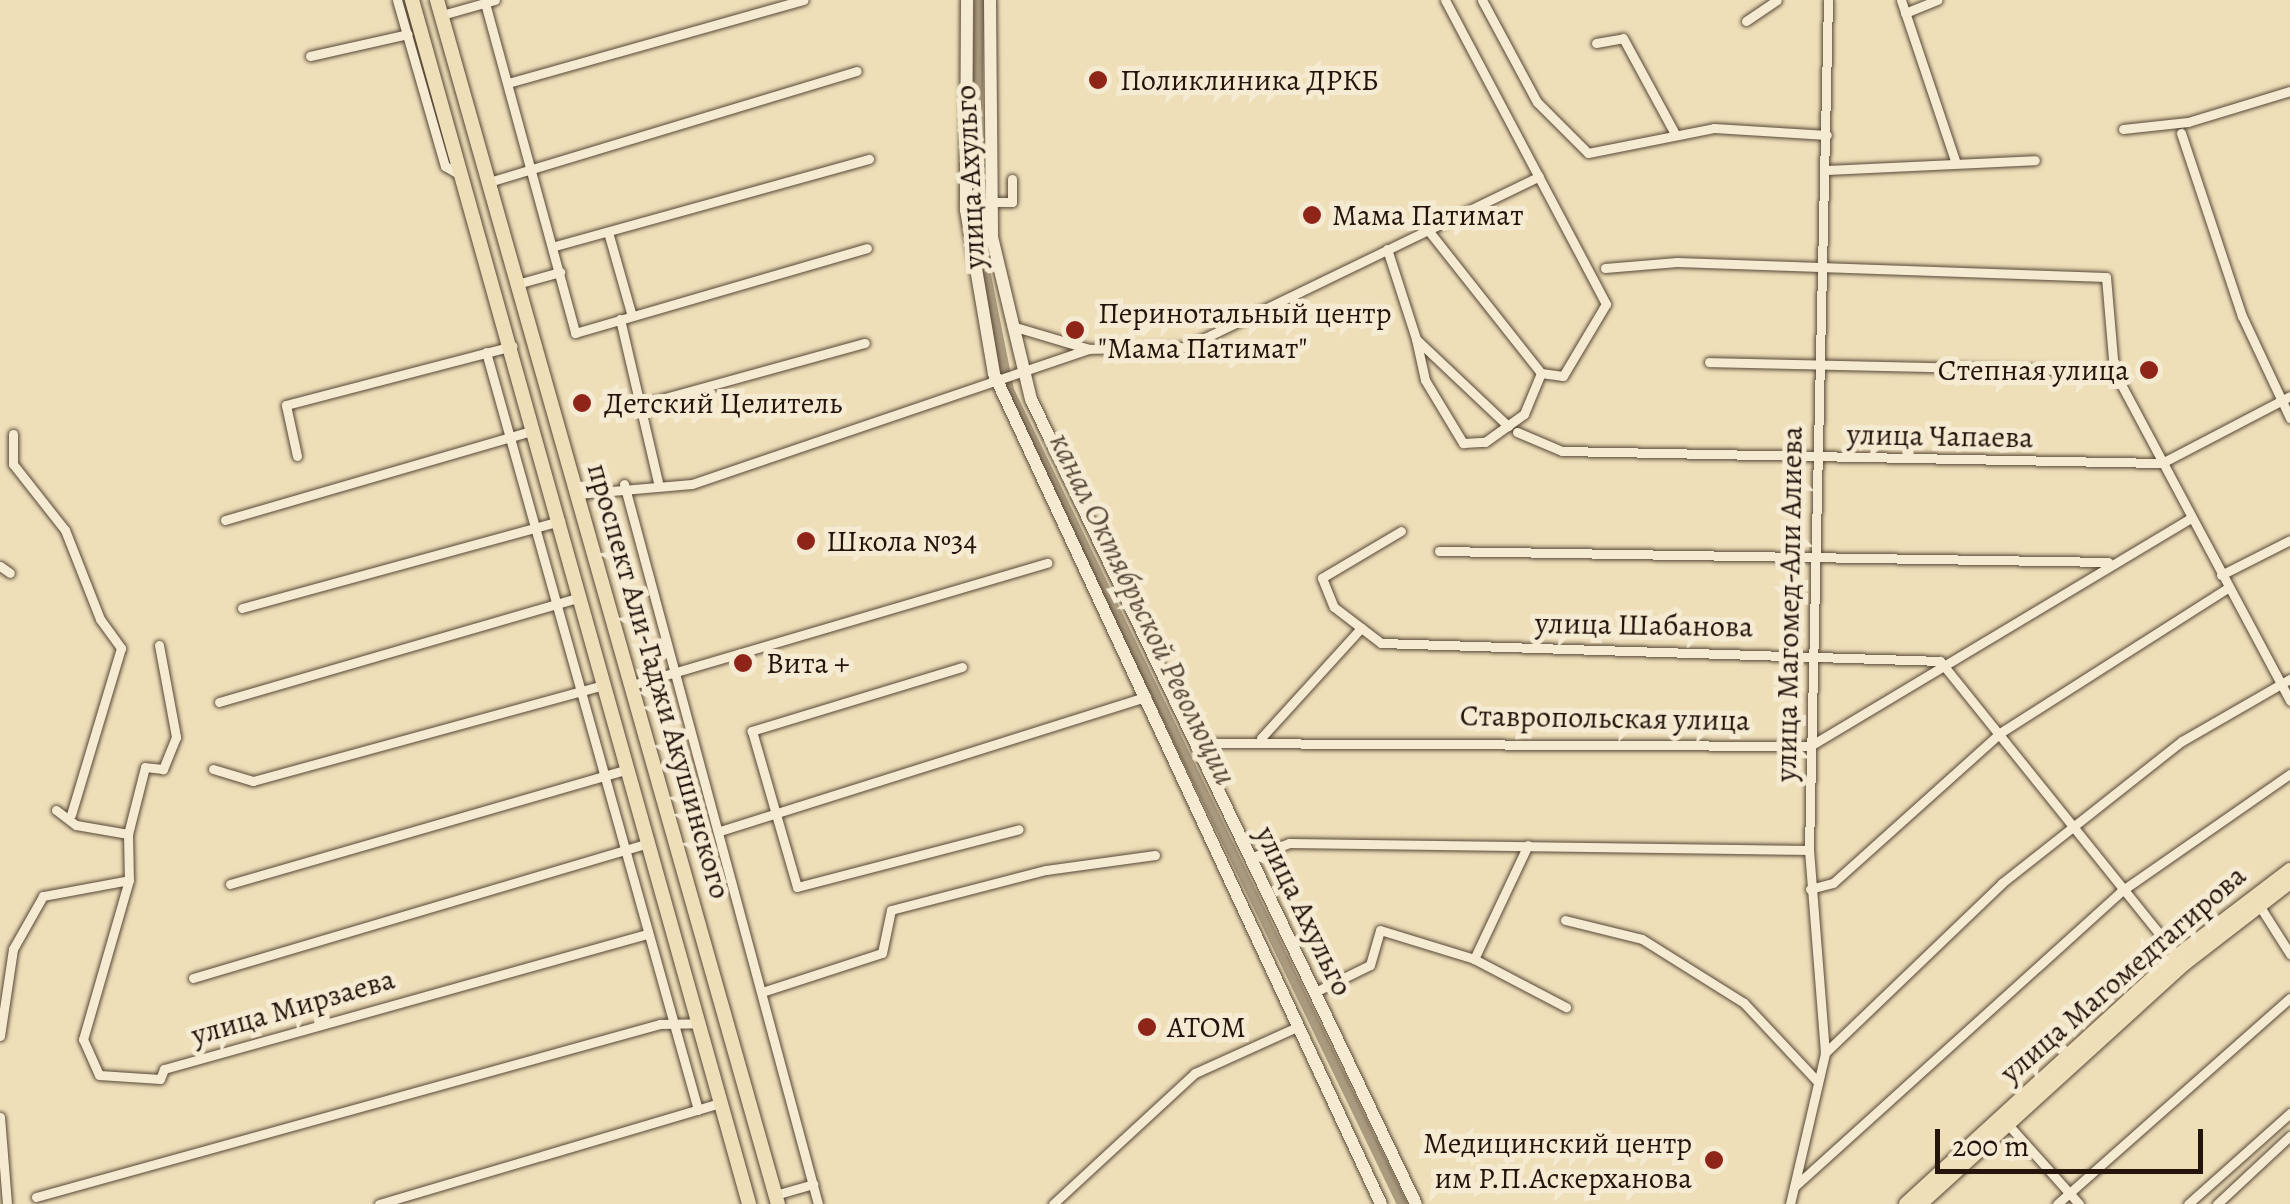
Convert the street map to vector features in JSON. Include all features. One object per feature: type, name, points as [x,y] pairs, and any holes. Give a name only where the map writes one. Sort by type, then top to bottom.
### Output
[{"type":"main road","name":"проспект Али-Гаджи Акушинского","points":[[412,0],[414,33],[463,177],[512,346],[749,1204]]},
{"type":"main road","points":[[967,0],[966,210],[994,374],[1382,1204]]},
{"type":"main road","name":"улица Ахульго","points":[[990,0],[990,202],[1018,368],[1416,1204]]},
{"type":"main road","name":"проспект Али-Гаджи Акушинского","points":[[439,8],[776,1200]]},
{"type":"main road","points":[[463,177],[477,162],[488,175]]},
{"type":"main road","name":"улица Магомедтагирова","points":[[1920,1204],[2180,960],[2290,870]]},
{"type":"main road","name":"улица Магомедтагирова","points":[[2254,899],[2290,882]]},
{"type":"main road","points":[[682,958],[702,962],[706,951]]},
{"type":"main road","name":"улица Магомедтагирова","points":[[1906,1204],[2005,1121]]},
{"type":"street","points":[[310,56],[414,33],[397,0]]},
{"type":"street","points":[[508,83],[804,0]]},
{"type":"street","points":[[1428,230],[1540,373],[1563,376],[1606,304],[1445,0]]},
{"type":"street","points":[[1482,0],[1537,102],[1588,152],[1674,132],[1746,126],[1827,134]]},
{"type":"street","points":[[1746,21],[1777,0]]},
{"type":"street","name":"улица Магомед-Али Алиева","points":[[1790,1204],[1825,1052],[1809,850],[1828,0]]},
{"type":"street","points":[[1901,0],[1956,163]]},
{"type":"street","points":[[1905,13],[1938,0]]},
{"type":"street","points":[[439,8],[490,2],[574,333],[867,248]]},
{"type":"street","points":[[1596,42],[1623,38],[1674,132]]},
{"type":"street","points":[[488,175],[532,169],[857,71]]},
{"type":"street","points":[[2123,130],[2188,122],[2290,92]]},
{"type":"street","points":[[2180,133],[2242,316],[2286,398],[2290,418]]},
{"type":"street","points":[[555,246],[869,159]]},
{"type":"street","points":[[1826,170],[2035,160]]},
{"type":"street","points":[[577,494],[624,484],[659,486],[884,424],[994,374],[1089,349],[1186,347],[1539,176]]},
{"type":"street","points":[[990,202],[1012,202],[1012,179]]},
{"type":"street","points":[[608,232],[632,316]]},
{"type":"street","points":[[1387,249],[1425,380],[1462,443],[1513,429],[1535,398],[1540,373]]},
{"type":"street","points":[[1605,268],[1823,266],[2106,277],[2114,370],[2228,588],[2286,682],[2290,701]]},
{"type":"street","points":[[517,284],[560,272]]},
{"type":"street","points":[[620,319],[643,404],[659,486]]},
{"type":"street","points":[[1008,324],[1089,349]]},
{"type":"street","points":[[1416,340],[1513,429]]},
{"type":"street","points":[[643,404],[865,342]]},
{"type":"street","points":[[297,456],[286,404],[512,346]]},
{"type":"street","points":[[486,352],[698,1110]]},
{"type":"street","points":[[1709,362],[2114,370]]},
{"type":"street","name":"улица Чапаева","points":[[1513,429],[1562,451],[2162,463],[2286,398]]},
{"type":"street","points":[[225,520],[510,441],[534,430]]},
{"type":"street","points":[[13,434],[13,464],[65,530],[100,619],[121,648],[72,815],[76,824],[128,834]]},
{"type":"street","points":[[624,484],[818,1204]]},
{"type":"street","points":[[1810,746],[1940,661],[2190,518]]},
{"type":"street","points":[[242,608],[560,521]]},
{"type":"street","name":"улица Шабанова","points":[[1402,531],[1322,578],[1334,607],[1381,643],[1940,661]]},
{"type":"street","points":[[2221,575],[2290,540]]},
{"type":"street","points":[[1439,551],[2111,562]]},
{"type":"street","points":[[632,685],[1047,563]]},
{"type":"street","points":[[0,566],[10,573]]},
{"type":"street","points":[[1810,889],[1833,883],[2000,733],[2228,588]]},
{"type":"street","points":[[219,702],[581,596]]},
{"type":"street","points":[[1261,738],[1362,628]]},
{"type":"street","points":[[0,1036],[13,950],[43,896],[129,880],[128,834],[145,767],[163,769],[176,738],[158,645]]},
{"type":"street","points":[[1940,661],[2000,733],[2120,892],[2180,960]]},
{"type":"street","points":[[962,667],[752,731],[797,888],[1019,829]]},
{"type":"street","points":[[1825,1052],[2072,827],[2182,742],[2286,682]]},
{"type":"street","points":[[212,769],[253,781],[604,685]]},
{"type":"street","points":[[720,832],[1146,698]]},
{"type":"street","name":"Ставропольская улица","points":[[1196,743],[1261,738],[1810,746]]},
{"type":"street","points":[[230,884],[628,769]]},
{"type":"street","points":[[1794,1188],[2120,892],[2290,774]]},
{"type":"street","points":[[56,810],[72,815]]},
{"type":"street","points":[[193,978],[649,843]]},
{"type":"street","points":[[1250,858],[1290,843],[1809,850]]},
{"type":"street","points":[[1474,959],[1528,845]]},
{"type":"street","points":[[762,992],[882,953],[891,910],[1030,873],[1155,855]]},
{"type":"street","name":"улица Мирзаева","points":[[129,880],[83,1039],[90,1065],[111,1081],[160,1079],[168,1068],[647,934]]},
{"type":"street","points":[[2254,899],[2290,954]]},
{"type":"street","points":[[1565,920],[1642,938],[1744,1003],[1816,1081]]},
{"type":"street","points":[[1316,992],[1370,965],[1380,930],[1474,959],[1566,1007]]},
{"type":"street","points":[[2057,1204],[2290,998]]},
{"type":"street","points":[[36,1198],[672,1024],[700,1023]]},
{"type":"street","points":[[1053,1204],[1196,1074],[1300,1026]]},
{"type":"street","points":[[379,1204],[722,1103]]},
{"type":"street","points":[[2188,1204],[2290,1114]]},
{"type":"street","points":[[0,1116],[7,1204]]},
{"type":"street","points":[[2005,1121],[2079,1204]]},
{"type":"street","points":[[2217,1204],[2290,1136]]},
{"type":"street","points":[[776,1200],[813,1184]]},
{"type":"waterway","name":"канал Октябрьской Революции","points":[[979,0],[976,225],[1009,390],[1402,1204]]},
{"type":"place","name":"Поликлиника ДРКБ","points":[[1098,80]]},
{"type":"place","name":"Мама Патимат","points":[[1312,215]]},
{"type":"place","name":"Перинотальный центр \"Мама Патимат\"","points":[[1075,330]]},
{"type":"place","name":"Степная улица","points":[[2149,370]]},
{"type":"place","name":"Детский Целитель","points":[[582,403]]},
{"type":"place","name":"Школа №34","points":[[806,541]]},
{"type":"place","name":"Вита +","points":[[743,663]]},
{"type":"place","name":"АТОМ","points":[[1147,1027]]},
{"type":"place","name":"Медицинский центр им Р.П.Аскерханова","points":[[1714,1160]]}]
